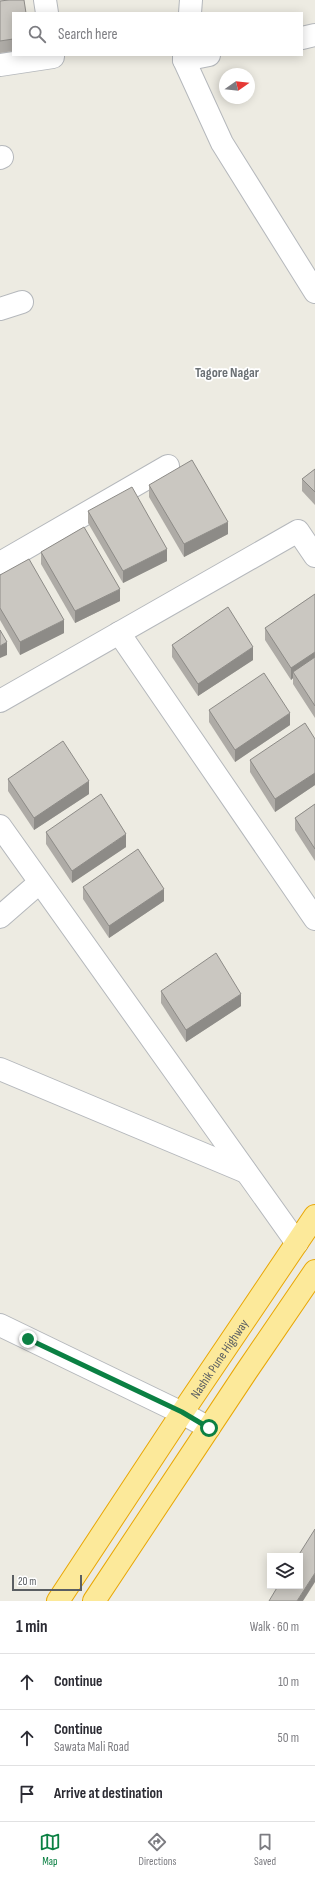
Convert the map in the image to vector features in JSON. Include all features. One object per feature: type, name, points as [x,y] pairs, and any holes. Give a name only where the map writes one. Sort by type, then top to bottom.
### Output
[{"type":"highway","name":"Nashik Pune Highway","points":[[58,1601],[182,1412],[315,1216]]},
{"type":"highway","points":[[94,1601],[315,1271]]},
{"type":"street","points":[[45,0],[47,12]]},
{"type":"street","points":[[190,12],[191,0]]},
{"type":"street","points":[[303,38],[315,35]]},
{"type":"street","points":[[0,65],[52,56]]},
{"type":"street","points":[[196,56],[184,57],[222,142],[315,292]]},
{"type":"street","points":[[0,309],[22,302]]},
{"type":"street","points":[[0,562],[168,466]]},
{"type":"street","points":[[0,700],[298,531],[315,556]]},
{"type":"street","points":[[119,633],[315,919]]},
{"type":"street","points":[[0,826],[297,1243]]},
{"type":"street","points":[[0,917],[40,883]]},
{"type":"street","points":[[0,1069],[246,1172]]},
{"type":"street","points":[[0,1325],[182,1412],[209,1428]]},
{"type":"building","points":[[24,0],[26,12],[12,12],[12,39],[0,41],[0,1]]},
{"type":"building","points":[[192,460],[228,522],[184,544],[149,485]]},
{"type":"building","points":[[315,469],[315,492],[302,479]]},
{"type":"building","points":[[132,487],[167,549],[123,571],[88,511]]},
{"type":"building","points":[[84,527],[120,589],[75,611],[41,552]]},
{"type":"building","points":[[29,559],[64,620],[20,642],[0,608],[0,575]]},
{"type":"building","points":[[315,594],[315,652],[291,668],[265,628]]},
{"type":"building","points":[[228,607],[253,647],[198,684],[172,645]]},
{"type":"building","points":[[0,630],[7,642],[0,646]]},
{"type":"building","points":[[315,657],[315,706],[293,672]]},
{"type":"building","points":[[264,673],[290,713],[235,750],[209,710]]},
{"type":"building","points":[[305,723],[315,739],[315,773],[275,799],[250,760]]},
{"type":"building","points":[[63,741],[89,781],[34,818],[8,779]]},
{"type":"building","points":[[101,794],[126,834],[72,871],[46,832]]},
{"type":"building","points":[[315,804],[315,849],[295,818]]},
{"type":"building","points":[[138,849],[164,889],[109,926],[83,887]]},
{"type":"building","points":[[216,953],[241,994],[186,1030],[161,991]]},
{"type":"building","points":[[315,1529],[315,1573],[297,1601],[269,1601],[276,1589],[303,1589],[303,1553],[300,1553]]},
{"type":"district","name":"Tagore Nagar","points":[[227,372]]},
{"type":"route","points":[[28,1339],[182,1412],[209,1428]]}]
